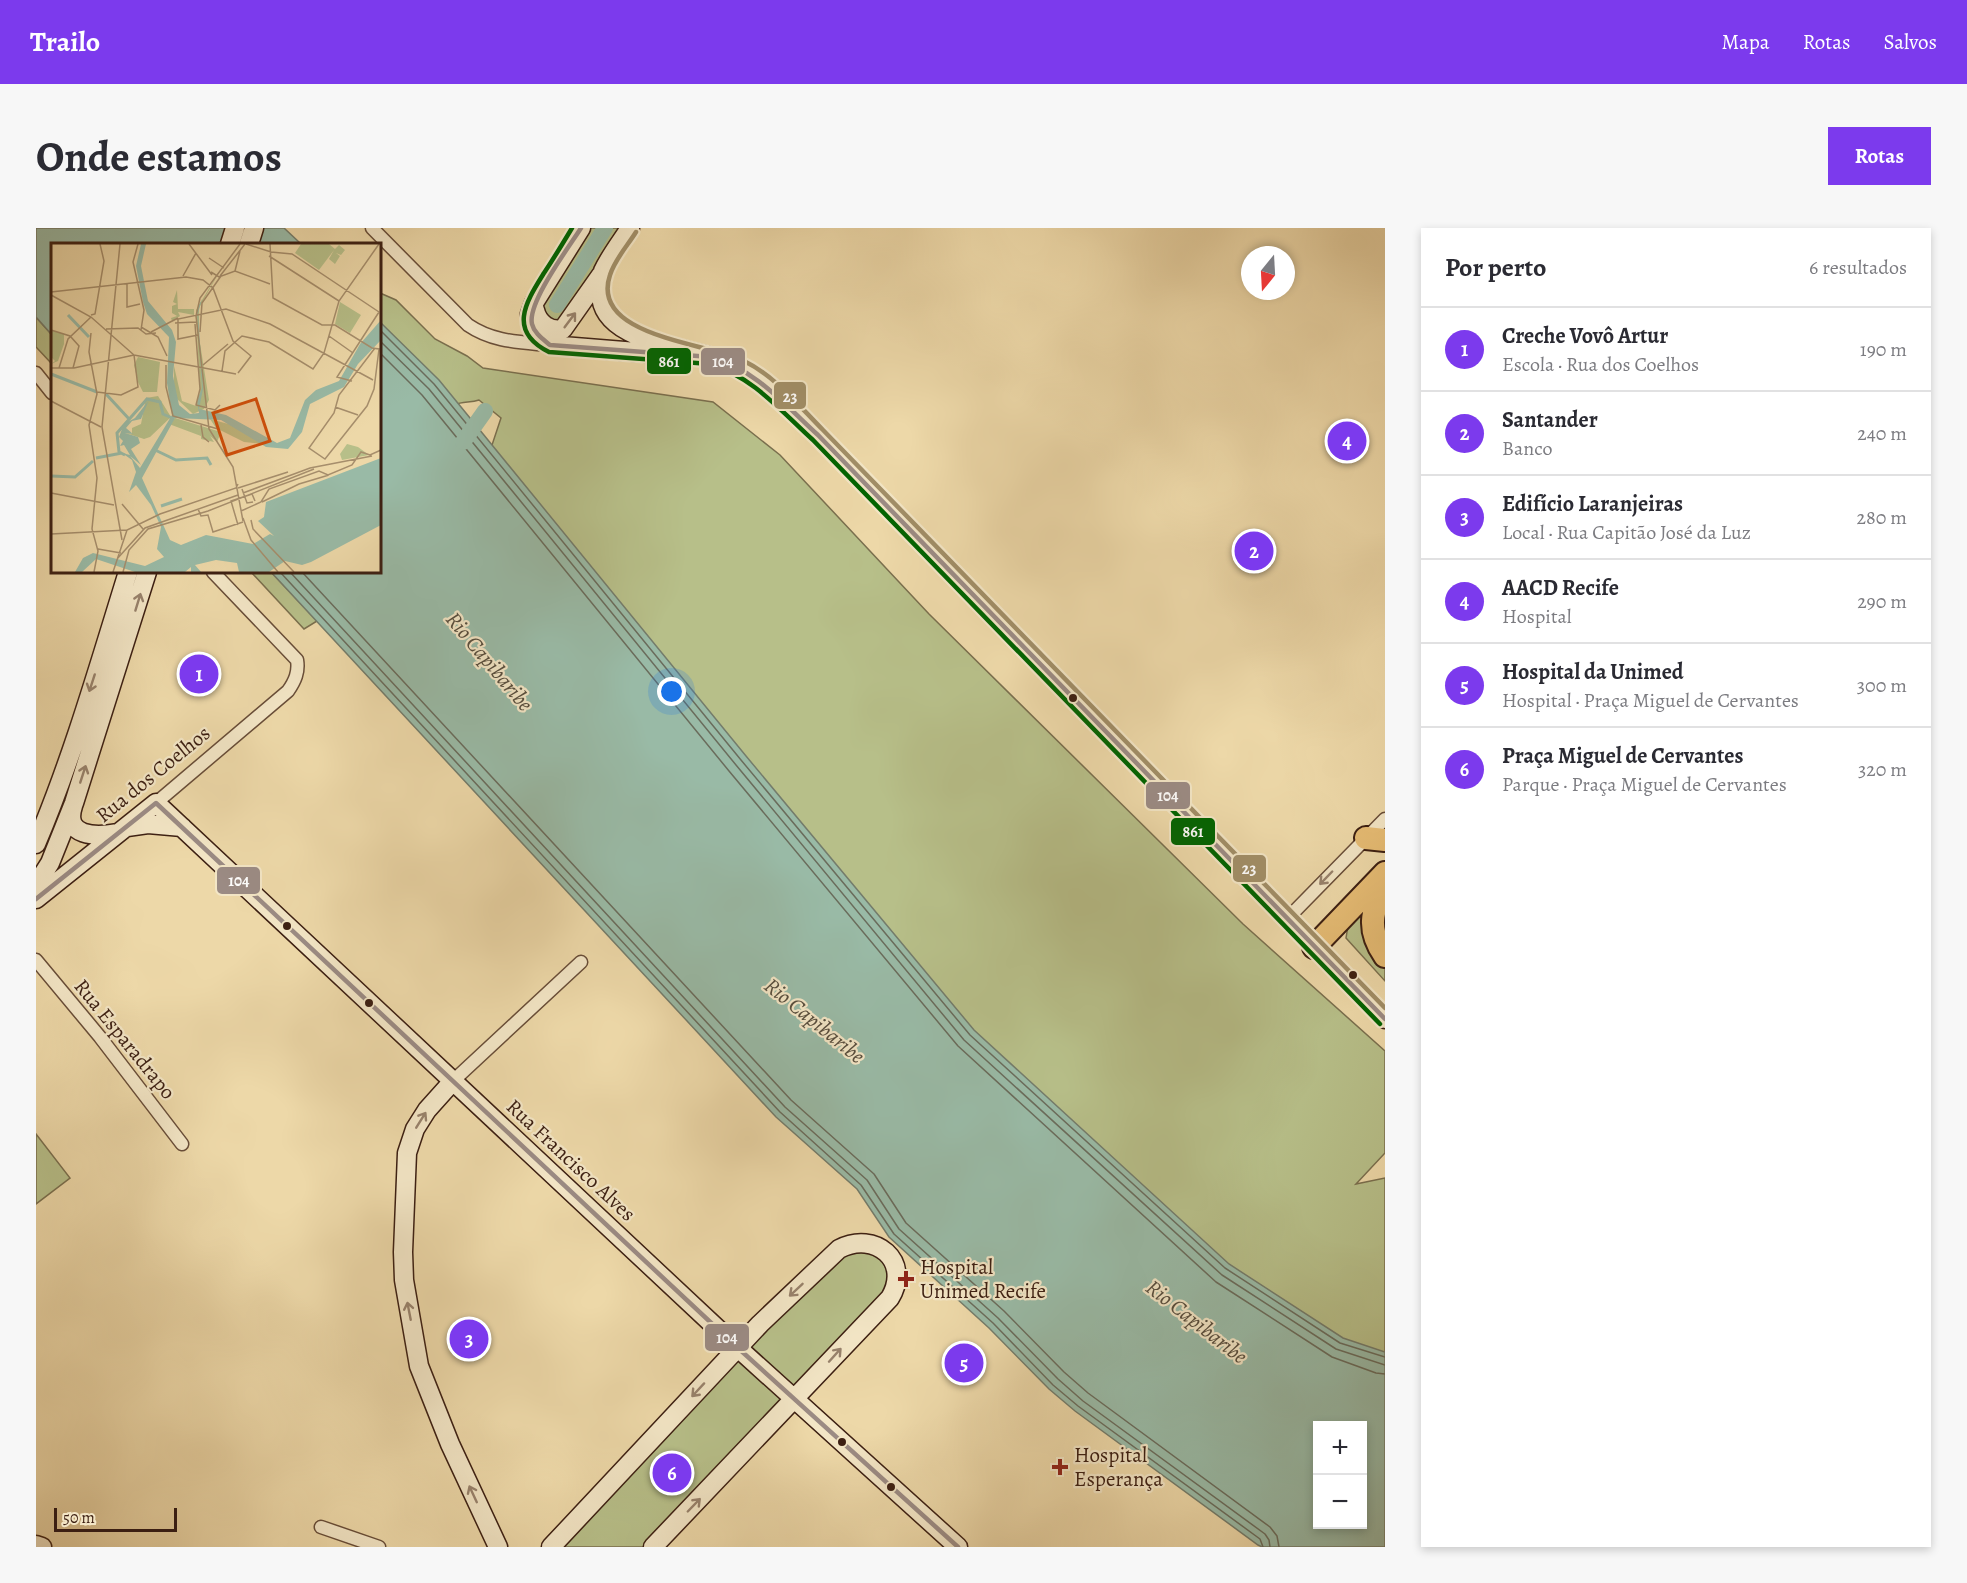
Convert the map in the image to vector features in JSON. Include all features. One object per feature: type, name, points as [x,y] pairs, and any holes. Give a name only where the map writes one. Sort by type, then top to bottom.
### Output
[{"type":"highway","points":[[1314,947],[1385,873]]},
{"type":"highway","points":[[1385,884],[1372,922],[1372,933],[1385,956]]},
{"type":"street","points":[[230,243],[235,228]]},
{"type":"street","points":[[249,243],[254,228]]},
{"type":"street","points":[[372,228],[468,325],[483,335],[550,345],[711,357]]},
{"type":"street","points":[[550,345],[533,330],[530,314],[534,303],[581,228]]},
{"type":"street","points":[[534,303],[536,315],[547,328],[563,329],[630,228]]},
{"type":"street","points":[[602,273],[600,296],[604,311],[622,330],[741,368],[754,376],[818,435],[1385,1019]]},
{"type":"street","points":[[36,373],[51,392]]},
{"type":"street","points":[[36,844],[49,814],[128,573]]},
{"type":"street","points":[[36,885],[50,863],[74,803],[147,573]]},
{"type":"street","name":"Rua dos Coelhos","points":[[36,899],[288,691],[295,681],[297,660],[214,573]]},
{"type":"street","name":"Rua Francisco Alves","points":[[156,802],[738,1348],[958,1547]]},
{"type":"street","points":[[74,803],[71,816],[73,823],[80,831],[93,836],[148,824],[182,827]]},
{"type":"street","points":[[1287,919],[1375,839],[1385,819]]},
{"type":"street","name":"Rua Esparadrapo","points":[[36,960],[100,1036],[182,1144]]},
{"type":"street","points":[[498,1547],[450,1444],[419,1366],[404,1280],[407,1153],[415,1129],[427,1110],[453,1081],[582,962]]},
{"type":"street","points":[[550,1547],[759,1324],[839,1250],[849,1244],[861,1242],[872,1244],[883,1250],[891,1259],[896,1270],[893,1292],[796,1399],[653,1547]]},
{"type":"street","points":[[321,1527],[379,1547]]},
{"type":"street","points":[[36,1545],[42,1547]]},
{"type":"green space","points":[[586,228],[625,228],[560,322],[552,321],[540,303]]},
{"type":"green space","points":[[381,293],[396,300],[435,339],[467,356],[483,368],[713,402],[780,455],[929,614],[1243,924],[1385,1051],[1385,1153],[1356,1184],[1385,1178],[1385,1373],[1310,1335],[1035,1106],[489,454],[501,418],[479,400],[454,405],[381,333]]},
{"type":"green space","points":[[36,317],[51,334],[51,363],[36,347]]},
{"type":"green space","points":[[252,573],[272,573],[317,621],[304,629]]},
{"type":"green space","points":[[1385,884],[1385,981],[1346,938],[1348,926]]},
{"type":"green space","points":[[36,1134],[70,1178],[36,1204]]},
{"type":"green space","points":[[859,1246],[887,1263],[890,1289],[796,1392],[745,1346],[838,1252]]},
{"type":"green space","points":[[738,1352],[790,1398],[648,1547],[555,1547]]},
{"type":"water","points":[[36,228],[284,228],[300,243],[51,243],[51,334],[36,317]]},
{"type":"water","name":"Rio Capibaribe","points":[[381,323],[439,380],[746,756],[974,1030],[1229,1264],[1343,1338],[1385,1352],[1385,1547],[1262,1547],[1258,1545],[1075,1411],[1049,1389],[989,1328],[889,1237],[857,1189],[776,1117],[272,573],[381,573]]},
{"type":"waterway","points":[[557,305],[605,228]]},
{"type":"waterway","points":[[463,442],[485,411]]},
{"type":"transit line","name":"861","points":[[572,228],[537,284],[527,305],[524,325],[528,335],[536,344],[549,352],[710,364],[739,377],[766,396],[813,440],[1380,1024]]},
{"type":"transit line","name":"104","points":[[581,228],[550,275],[536,303],[532,324],[539,336],[550,345],[711,357],[742,370],[769,389],[818,435],[1385,1019]]},
{"type":"transit line","name":"23","points":[[636,232],[618,258],[610,275],[608,296],[617,312],[634,325],[656,334],[744,361],[776,383],[1385,1008]]},
{"type":"transit line","name":"104","points":[[36,899],[156,803],[738,1348],[958,1547]]},
{"type":"place","name":"AACD Recife","points":[[1347,441]]},
{"type":"place","name":"Santander","points":[[1254,551]]},
{"type":"place","name":"Creche Vovô Artur","points":[[199,674]]},
{"type":"place","name":"Hospital Unimed Recife","points":[[906,1279]]},
{"type":"place","name":"Edifício Laranjeiras","points":[[469,1339]]},
{"type":"place","name":"Hospital da Unimed","points":[[964,1363]]},
{"type":"place","name":"Hospital Esperança","points":[[1060,1467]]},
{"type":"place","name":"Praça Miguel de Cervantes","points":[[672,1473]]}]
